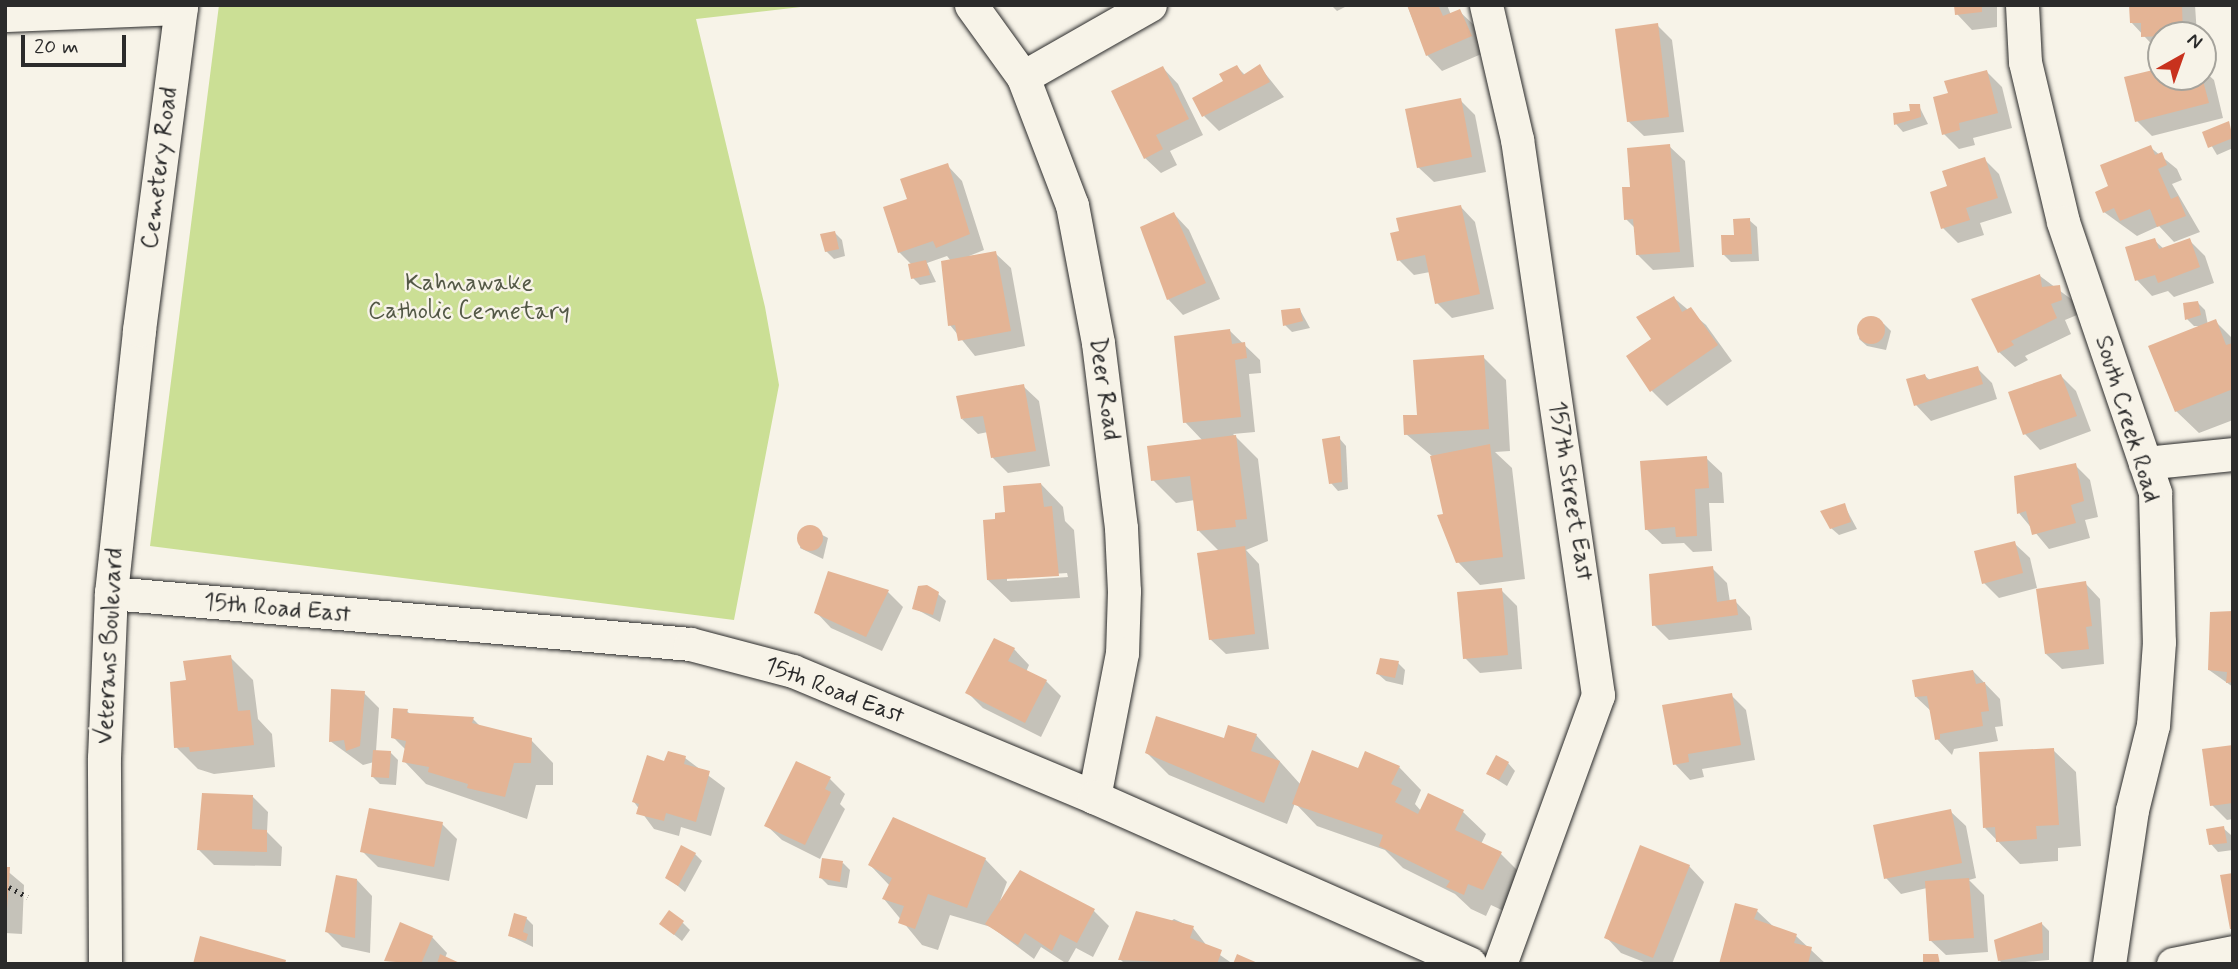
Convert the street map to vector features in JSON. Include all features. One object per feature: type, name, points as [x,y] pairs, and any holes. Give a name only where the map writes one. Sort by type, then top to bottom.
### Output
[{"type":"street","name":"Deer Road","points":[[971,5],[1023,77],[1072,205],[1098,343],[1121,528],[1122,653],[1094,797]]},
{"type":"street","points":[[1023,77],[1150,5]]},
{"type":"street","name":"157th Street East","points":[[1486,5],[1517,139],[1598,695],[1500,964]]},
{"type":"street","name":"South Creek Road","points":[[2022,5],[2025,62],[2063,222],[2155,493],[2158,655],[2153,725],[2132,810],[2109,964]]},
{"type":"street","points":[[5,15],[181,7]]},
{"type":"street","name":"Cemetery Road","points":[[139,330],[181,7]]},
{"type":"street","name":"Veterans Boulevard","points":[[105,964],[104,758],[111,593],[139,330]]},
{"type":"street","points":[[2145,463],[2233,454]]},
{"type":"street","name":"15th Road East","points":[[111,593],[690,644],[793,671],[1094,797],[1470,964]]},
{"type":"street","points":[[2173,964],[2233,952]]},
{"type":"path","points":[[9,887],[28,897]]},
{"type":"green space","name":"Kahnawake Catholic Cemetary","points":[[219,5],[818,5],[696,19],[765,307],[779,385],[734,620],[150,546]]},
{"type":"building","points":[[1407,5],[1438,5],[1443,16],[1460,9],[1472,36],[1426,56]]},
{"type":"building","points":[[1954,5],[1982,5],[1982,12],[1955,15]]},
{"type":"building","points":[[2129,5],[2182,5],[2183,21],[2147,21],[2147,37],[2141,37],[2141,23],[2130,23]]},
{"type":"building","points":[[1658,23],[1669,117],[1627,122],[1615,29]]},
{"type":"building","points":[[1260,64],[1270,82],[1202,117],[1192,98],[1223,81],[1219,74],[1237,65],[1243,75]]},
{"type":"building","points":[[1163,66],[1189,119],[1156,135],[1163,149],[1144,159],[1111,91]]},
{"type":"building","points":[[1987,70],[1998,113],[1959,123],[1960,130],[1942,135],[1933,97],[1948,93],[1944,81]]},
{"type":"building","points":[[2147,71],[2147,91],[2206,91],[2209,103],[2135,122],[2124,77]]},
{"type":"building","points":[[1461,98],[1472,157],[1417,168],[1405,109]]},
{"type":"building","points":[[1909,104],[1920,104],[1921,117],[1894,125],[1893,113],[1910,111]]},
{"type":"building","points":[[2229,121],[2233,138],[2208,148],[2202,132]]},
{"type":"building","points":[[1670,144],[1680,252],[1636,255],[1633,219],[1624,220],[1622,187],[1630,187],[1627,148]]},
{"type":"building","points":[[2151,145],[2155,155],[2162,152],[2167,165],[2158,169],[2171,199],[2178,196],[2186,216],[2157,227],[2150,209],[2120,221],[2114,208],[2103,213],[2095,192],[2108,186],[2100,165]]},
{"type":"building","points":[[1985,157],[1998,198],[1966,208],[1970,220],[1941,229],[1930,192],[1947,186],[1942,171]]},
{"type":"building","points":[[948,163],[970,234],[936,248],[933,241],[898,253],[883,207],[907,199],[900,179]]},
{"type":"building","points":[[1461,205],[1480,294],[1435,304],[1425,255],[1397,261],[1390,233],[1399,231],[1396,218]]},
{"type":"building","points":[[1174,212],[1206,283],[1167,300],[1140,227]]},
{"type":"building","points":[[1750,218],[1752,254],[1722,255],[1721,235],[1734,235],[1733,219]]},
{"type":"building","points":[[835,231],[839,249],[825,252],[820,234]]},
{"type":"building","points":[[2155,238],[2159,249],[2190,238],[2200,267],[2158,283],[2155,275],[2135,281],[2125,247]]},
{"type":"building","points":[[996,251],[1011,331],[958,341],[955,325],[948,326],[941,261]]},
{"type":"building","points":[[926,260],[930,275],[911,279],[908,264]]},
{"type":"building","points":[[2040,274],[2042,287],[2060,285],[2062,300],[2051,304],[2057,318],[2011,341],[2014,345],[1998,353],[1971,299]]},
{"type":"building","points":[[1674,296],[1682,312],[1691,307],[1718,345],[1650,392],[1626,356],[1651,339],[1636,317]]},
{"type":"building","points":[[2198,301],[2201,315],[2185,320],[2183,303]]},
{"type":"building","points":[[1300,308],[1303,321],[1283,326],[1281,310]]},
{"type":"building","points":[[1871,316],[1881,320],[1885,330],[1881,340],[1871,344],[1861,340],[1857,330],[1861,320]]},
{"type":"building","points":[[2216,319],[2226,345],[2233,343],[2233,389],[2175,412],[2148,346]]},
{"type":"building","points":[[1230,329],[1232,344],[1245,342],[1247,358],[1235,360],[1241,417],[1183,423],[1174,336]]},
{"type":"building","points":[[1484,355],[1489,429],[1404,435],[1403,415],[1417,415],[1413,360]]},
{"type":"building","points":[[1978,366],[1983,384],[1914,406],[1906,379],[1925,374],[1927,380]]},
{"type":"building","points":[[2061,374],[2077,416],[2023,435],[2008,392]]},
{"type":"building","points":[[1024,384],[1036,451],[991,458],[983,416],[961,419],[956,396]]},
{"type":"building","points":[[1236,435],[1247,519],[1235,520],[1236,527],[1197,531],[1190,476],[1151,481],[1147,446]]},
{"type":"building","points":[[1340,436],[1342,482],[1329,484],[1322,439]]},
{"type":"building","points":[[1490,444],[1503,557],[1456,563],[1437,515],[1443,514],[1430,456]]},
{"type":"building","points":[[1707,456],[1709,488],[1695,489],[1697,536],[1676,537],[1675,527],[1645,530],[1640,461]]},
{"type":"building","points":[[2076,463],[2084,501],[2071,505],[2076,523],[2032,535],[2026,511],[2017,514],[2014,476]]},
{"type":"building","points":[[1041,483],[1044,507],[1052,506],[1059,576],[987,580],[983,520],[995,519],[995,513],[1005,512],[1003,486]]},
{"type":"building","points":[[1845,503],[1851,522],[1830,529],[1820,511]]},
{"type":"building","points":[[810,525],[819,529],[823,538],[819,547],[810,551],[801,547],[797,538],[801,529]]},
{"type":"building","points":[[2015,541],[2023,573],[1982,584],[1974,551]]},
{"type":"building","points":[[1245,546],[1255,634],[1209,640],[1197,553]]},
{"type":"building","points":[[1713,566],[1717,602],[1736,599],[1738,615],[1652,626],[1649,574]]},
{"type":"building","points":[[828,571],[889,590],[866,637],[814,613]]},
{"type":"building","points":[[2086,581],[2092,626],[2086,627],[2089,649],[2045,654],[2036,589]]},
{"type":"building","points":[[927,585],[939,592],[933,615],[912,609],[918,586]]},
{"type":"building","points":[[1502,588],[1508,655],[1463,659],[1457,592]]},
{"type":"building","points":[[2233,611],[2233,682],[2226,683],[2227,672],[2208,670],[2210,612]]},
{"type":"building","points":[[994,638],[1015,648],[1008,661],[1047,680],[1025,723],[965,693]]},
{"type":"building","points":[[231,655],[238,711],[250,710],[254,745],[190,752],[189,747],[174,748],[170,682],[186,680],[183,661]]},
{"type":"building","points":[[1380,658],[1399,661],[1395,678],[1376,674]]},
{"type":"building","points":[[1973,670],[1976,684],[1985,682],[1989,711],[1981,712],[1983,726],[1940,734],[1940,739],[1935,740],[1927,696],[1915,697],[1912,680]]},
{"type":"building","points":[[331,689],[365,691],[360,746],[346,751],[344,740],[329,742]]},
{"type":"building","points":[[1732,693],[1741,745],[1688,754],[1689,762],[1673,765],[1662,705]]},
{"type":"building","points":[[393,708],[408,709],[407,713],[474,717],[472,723],[532,738],[531,763],[514,763],[505,797],[467,788],[468,784],[428,772],[429,767],[402,762],[406,741],[391,738]]},
{"type":"building","points":[[1156,716],[1224,738],[1228,725],[1257,734],[1251,751],[1280,761],[1264,803],[1145,753]]},
{"type":"building","points":[[2233,745],[2233,803],[2210,806],[2202,749]]},
{"type":"building","points":[[2054,748],[2059,825],[2036,826],[2037,839],[1996,842],[1995,827],[1983,828],[1979,752]]},
{"type":"building","points":[[373,750],[391,751],[389,778],[371,777]]},
{"type":"building","points":[[1312,750],[1358,768],[1365,751],[1400,766],[1391,784],[1402,789],[1395,802],[1418,814],[1428,793],[1464,810],[1455,830],[1502,852],[1483,890],[1468,884],[1464,895],[1446,887],[1450,881],[1379,846],[1383,835],[1292,804]]},
{"type":"building","points":[[668,751],[686,756],[684,764],[710,771],[696,822],[666,813],[664,821],[636,814],[639,804],[632,802],[647,755],[664,761]]},
{"type":"building","points":[[1496,755],[1509,762],[1499,780],[1486,774]]},
{"type":"building","points":[[796,761],[831,777],[825,789],[831,792],[805,845],[764,826]]},
{"type":"building","points":[[202,793],[253,795],[252,829],[267,830],[267,852],[197,850]]},
{"type":"building","points":[[369,808],[443,822],[434,867],[360,852]]},
{"type":"building","points":[[1951,809],[1962,863],[1884,879],[1873,825]]},
{"type":"building","points":[[893,817],[986,858],[967,908],[928,894],[915,929],[898,923],[904,906],[882,899],[892,878],[868,865]]},
{"type":"building","points":[[2224,826],[2227,843],[2209,845],[2206,829]]},
{"type":"building","points":[[681,845],[696,853],[678,886],[665,878]]},
{"type":"building","points":[[1640,845],[1690,865],[1653,958],[1604,938]]},
{"type":"building","points":[[822,858],[843,861],[840,882],[819,878]]},
{"type":"building","points":[[5,867],[10,867],[7,909],[5,909]]},
{"type":"building","points":[[1020,870],[1095,909],[1077,943],[1060,934],[1052,951],[1025,933],[1018,945],[985,924]]},
{"type":"building","points":[[2233,873],[2233,929],[2230,929],[2220,875]]},
{"type":"building","points":[[336,875],[357,879],[355,938],[325,932]]},
{"type":"building","points":[[1969,878],[1974,938],[1929,941],[1925,881]]},
{"type":"building","points":[[1735,903],[1758,909],[1754,919],[1797,934],[1794,943],[1812,947],[1808,964],[1719,964]]},
{"type":"building","points":[[669,910],[684,921],[674,935],[659,924]]},
{"type":"building","points":[[1136,911],[1194,926],[1190,938],[1222,950],[1217,964],[1118,960]]},
{"type":"building","points":[[514,913],[527,917],[523,932],[528,934],[526,941],[508,936]]},
{"type":"building","points":[[400,922],[433,936],[421,964],[384,961]]},
{"type":"building","points":[[2042,922],[2043,953],[1998,961],[1994,940]]},
{"type":"building","points":[[200,936],[286,960],[285,964],[193,964]]},
{"type":"building","points":[[440,954],[462,964],[437,964]]},
{"type":"building","points":[[1237,954],[1260,964],[1233,964]]},
{"type":"building","points":[[1923,954],[1938,954],[1940,964],[1923,964]]}]
